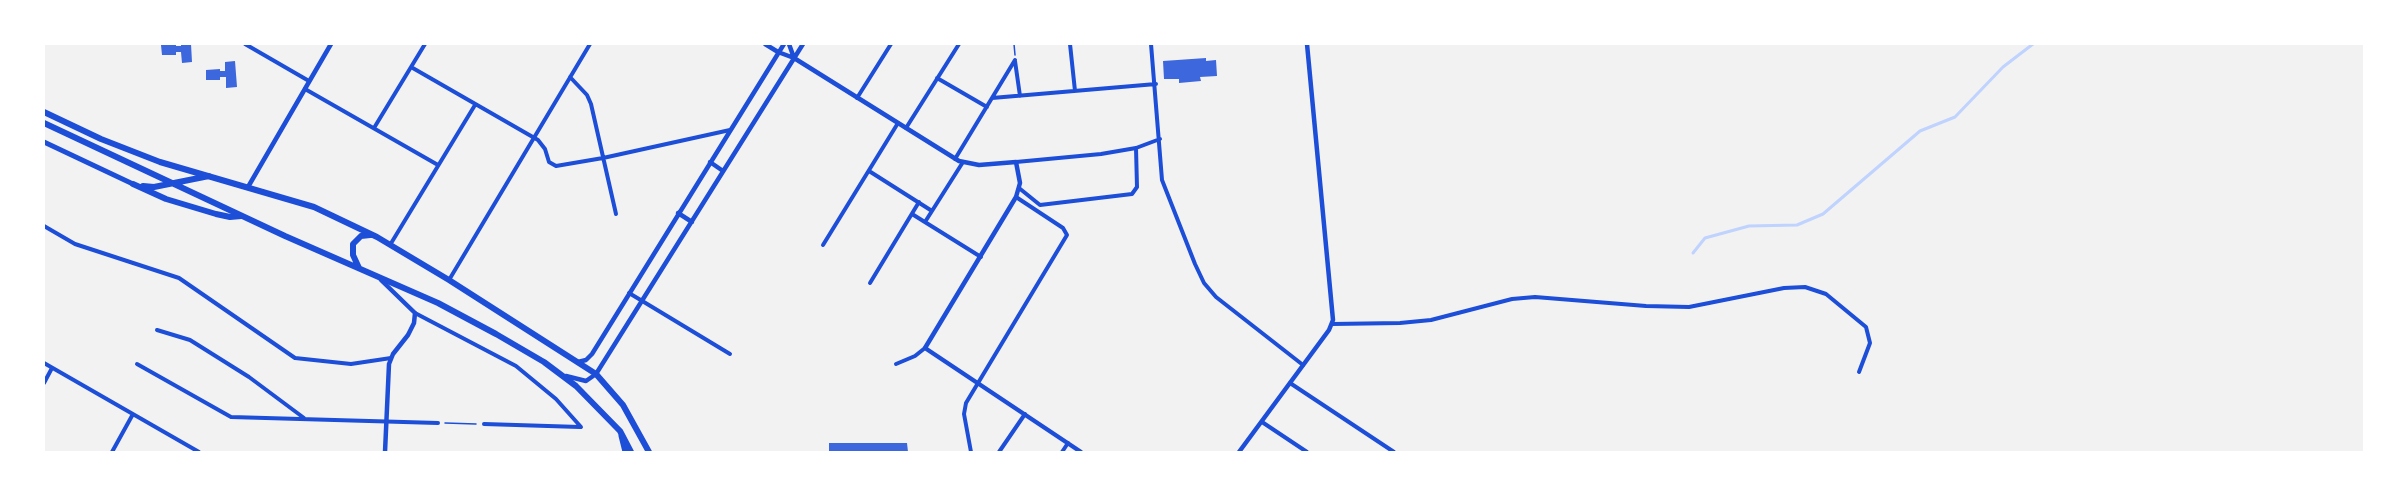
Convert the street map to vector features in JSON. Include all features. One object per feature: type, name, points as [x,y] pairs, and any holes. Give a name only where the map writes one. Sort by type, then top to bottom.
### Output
[{"type":"main road","points":[[44,112],[101,139],[160,162],[314,207],[377,237],[449,280],[596,375],[623,405],[649,453]]},
{"type":"main road","points":[[44,123],[241,216],[438,303],[496,334],[565,376],[620,432],[631,453]]},
{"type":"main road","points":[[44,142],[166,199],[216,214],[230,217],[241,216]]},
{"type":"main road","points":[[133,184],[154,187],[213,176]]},
{"type":"main road","points":[[359,268],[352,251],[353,244],[365,234],[377,237]]},
{"type":"main road","points":[[620,432],[624,453]]},
{"type":"street","points":[[245,44],[309,81]]},
{"type":"street","points":[[248,187],[331,44]]},
{"type":"street","points":[[374,128],[425,44]]},
{"type":"street","points":[[449,280],[590,44]]},
{"type":"street","points":[[765,44],[794,58],[963,162],[979,165],[1101,154],[1136,148],[1160,140]]},
{"type":"street","points":[[577,362],[585,360],[592,354],[778,52],[786,44],[794,58]]},
{"type":"street","points":[[565,376],[586,381],[596,375],[802,44]]},
{"type":"street","points":[[857,98],[891,44]]},
{"type":"street","points":[[906,128],[959,44]]},
{"type":"street","points":[[1070,44],[1075,91]]},
{"type":"street","points":[[1151,44],[1162,180],[1204,283],[1222,302],[1303,365]]},
{"type":"street","points":[[1239,453],[1332,324],[1307,44]]},
{"type":"street","points":[[1015,60],[1020,96]]},
{"type":"street","points":[[955,159],[1015,60]]},
{"type":"street","points":[[411,67],[534,138],[543,146],[553,166],[603,158],[730,130]]},
{"type":"street","points":[[570,77],[587,95],[591,104],[616,214]]},
{"type":"street","points":[[937,78],[987,107]]},
{"type":"street","points":[[992,98],[1156,84]]},
{"type":"street","points":[[305,89],[438,165]]},
{"type":"street","points":[[390,245],[475,105]]},
{"type":"street","points":[[823,245],[898,123]]},
{"type":"street","points":[[1019,188],[1040,205],[1132,194],[1137,187],[1136,148]]},
{"type":"street","points":[[710,162],[723,171]]},
{"type":"street","points":[[925,222],[963,162]]},
{"type":"street","points":[[896,363],[909,360],[926,348],[981,257],[1016,197],[1019,188],[1016,162]]},
{"type":"street","points":[[869,171],[932,211]]},
{"type":"street","points":[[971,453],[964,414],[966,404],[1067,235],[1063,228],[1016,197]]},
{"type":"street","points":[[870,283],[919,202]]},
{"type":"street","points":[[678,213],[692,222]]},
{"type":"street","points":[[912,214],[981,257]]},
{"type":"street","points":[[44,226],[75,244],[179,278],[295,358],[351,364],[391,358]]},
{"type":"street","points":[[377,276],[415,313],[516,366],[556,399],[581,427],[484,424]]},
{"type":"street","points":[[1332,324],[1431,320],[1512,298],[1535,297],[1689,307],[1784,288],[1805,287],[1826,294],[1866,327],[1870,343],[1859,372]]},
{"type":"street","points":[[629,293],[730,354]]},
{"type":"street","points":[[385,453],[387,375],[391,358],[408,336],[414,323],[415,313]]},
{"type":"street","points":[[157,330],[190,340],[249,376],[304,418]]},
{"type":"street","points":[[926,348],[1081,453]]},
{"type":"street","points":[[44,363],[134,413],[199,453]]},
{"type":"street","points":[[137,364],[231,417],[438,423]]},
{"type":"street","points":[[44,383],[52,368]]},
{"type":"street","points":[[1290,383],[1394,453]]},
{"type":"street","points":[[112,453],[134,413]]},
{"type":"street","points":[[999,453],[1024,414]]},
{"type":"street","points":[[1262,422],[1307,453]]},
{"type":"street","points":[[1062,453],[1068,443]]},
{"type":"path","points":[[1014,44],[1015,60]]},
{"type":"path","points":[[438,423],[484,424]]},
{"type":"building","points":[[176,44],[176,46],[181,46],[181,44],[191,44],[192,62],[182,63],[181,52],[176,52],[176,55],[162,55],[161,45]]},
{"type":"building","points":[[1206,58],[1206,61],[1216,60],[1217,76],[1200,77],[1201,81],[1179,83],[1179,79],[1164,79],[1163,61]]},
{"type":"building","points":[[235,61],[237,87],[226,88],[226,77],[220,77],[220,80],[206,80],[206,70],[225,71],[225,62]]},
{"type":"building","points":[[829,443],[907,443],[908,452],[829,452]]},
{"type":"waterway","points":[[1693,253],[1705,238],[1749,226],[1797,225],[1823,214],[1920,131],[1955,117],[2003,67],[2033,44]]}]
